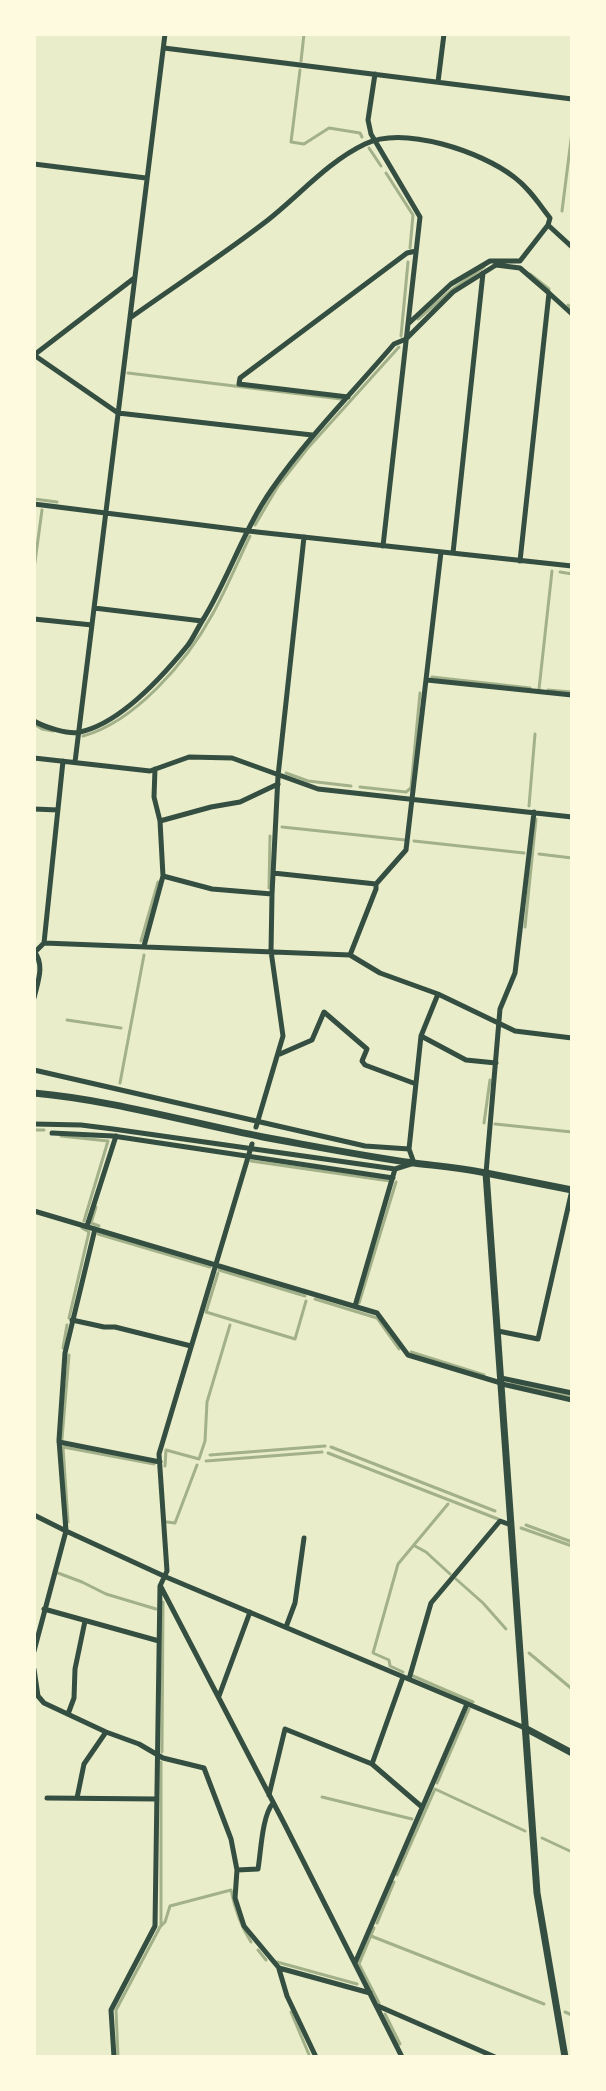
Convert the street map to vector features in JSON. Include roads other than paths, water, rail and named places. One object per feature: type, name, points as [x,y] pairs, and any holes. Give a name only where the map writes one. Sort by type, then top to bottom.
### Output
[{"type":"main road","points":[[34,1093],[414,1163],[459,1167],[572,1190]]},
{"type":"main road","points":[[486,1173],[537,1893],[565,2057]]},
{"type":"main road","points":[[525,1728],[572,1753]]},
{"type":"street","points":[[75,762],[165,34]]},
{"type":"street","points":[[438,82],[444,34]]},
{"type":"street","points":[[164,48],[572,99]]},
{"type":"street","points":[[375,74],[368,120],[371,134],[420,217],[383,546]]},
{"type":"street","points":[[130,318],[267,221],[350,152],[375,140],[416,137],[479,157],[517,179],[550,218],[520,261],[490,261],[451,284],[408,324]]},
{"type":"street","points":[[34,164],[146,178]]},
{"type":"street","points":[[548,225],[572,247]]},
{"type":"street","points":[[348,397],[239,384],[240,378],[251,369],[407,253],[416,251]]},
{"type":"street","points":[[34,721],[43,726],[78,733],[112,718],[140,697],[188,644],[223,584],[247,531],[270,491],[313,435],[394,344],[406,339],[453,292],[496,265],[520,268],[572,314]]},
{"type":"street","points":[[453,553],[483,273]]},
{"type":"street","points":[[135,278],[34,355],[118,413],[313,435]]},
{"type":"street","points":[[520,561],[549,293]]},
{"type":"street","points":[[34,504],[247,531],[572,566]]},
{"type":"street","points":[[257,1124],[283,1036],[271,951],[272,894],[278,776],[304,537]]},
{"type":"street","points":[[350,955],[376,884],[406,850],[441,552]]},
{"type":"street","points":[[94,608],[202,621]]},
{"type":"street","points":[[34,619],[92,625]]},
{"type":"street","points":[[427,680],[572,695]]},
{"type":"street","points":[[34,758],[150,771],[189,757],[232,758],[318,789],[572,817]]},
{"type":"street","points":[[34,998],[41,968],[35,951],[44,943],[63,761]]},
{"type":"street","points":[[144,946],[163,876],[160,821],[154,797],[155,769]]},
{"type":"street","points":[[160,821],[240,802],[278,784]]},
{"type":"street","points":[[34,809],[58,810]]},
{"type":"street","points":[[486,1173],[500,1009],[515,973],[534,812]]},
{"type":"street","points":[[273,873],[376,884]]},
{"type":"street","points":[[163,876],[212,889],[272,894]]},
{"type":"street","points":[[44,943],[350,955],[380,973],[438,994],[515,1031],[572,1038]]},
{"type":"street","points":[[34,1124],[251,1146],[395,1169],[414,1163],[409,1149],[421,1036],[438,994]]},
{"type":"street","points":[[279,1055],[312,1040],[324,1012],[367,1049],[362,1061],[365,1065],[416,1084]]},
{"type":"street","points":[[421,1036],[466,1060],[496,1063]]},
{"type":"street","points":[[34,1070],[257,1124],[365,1146],[409,1149]]},
{"type":"street","points":[[52,1133],[114,1134],[393,1178]]},
{"type":"street","points":[[87,1226],[114,1134]]},
{"type":"street","points":[[114,2057],[111,2010],[155,1926],[160,1586],[167,1571],[159,1454],[251,1146]]},
{"type":"street","points":[[355,1306],[395,1169]]},
{"type":"street","points":[[498,1331],[538,1339],[572,1190]]},
{"type":"street","points":[[34,1211],[355,1306],[380,1316],[408,1355],[572,1400]]},
{"type":"street","points":[[34,1651],[66,1531],[59,1442],[65,1353],[95,1229]]},
{"type":"street","points":[[72,1320],[191,1346]]},
{"type":"street","points":[[501,1382],[572,1393]]},
{"type":"street","points":[[59,1442],[160,1462]]},
{"type":"street","points":[[34,1515],[166,1577],[525,1728]]},
{"type":"street","points":[[372,1764],[431,1603],[500,1521],[511,1525]]},
{"type":"street","points":[[286,1627],[295,1603],[304,1538]]},
{"type":"street","points":[[160,1586],[402,2057]]},
{"type":"street","points":[[44,1609],[159,1641]]},
{"type":"street","points":[[219,1697],[250,1612]]},
{"type":"street","points":[[68,1714],[74,1698],[75,1669],[85,1621]]},
{"type":"street","points":[[34,1669],[38,1696],[44,1703],[163,1758],[204,1768],[231,1839],[237,1870],[235,1898],[244,1926],[279,1968],[287,1996],[316,2057]]},
{"type":"street","points":[[355,1963],[467,1704]]},
{"type":"street","points":[[269,1795],[285,1729],[372,1764],[422,1807]]},
{"type":"street","points":[[77,1798],[84,1764],[106,1732]]},
{"type":"street","points":[[47,1798],[157,1799]]},
{"type":"street","points":[[237,1870],[258,1869],[266,1820],[273,1803]]},
{"type":"street","points":[[279,1968],[370,1993]]},
{"type":"street","points":[[377,2006],[495,2057]]},
{"type":"waterway","points":[[301,61],[304,34]]},
{"type":"waterway","points":[[300,70],[291,142],[304,144],[329,128],[360,133],[362,137]]},
{"type":"waterway","points":[[562,211],[572,132]]},
{"type":"waterway","points":[[369,148],[381,166]]},
{"type":"waterway","points":[[386,173],[413,215],[410,248]]},
{"type":"waterway","points":[[401,336],[408,262]]},
{"type":"waterway","points":[[418,319],[484,267]]},
{"type":"waterway","points":[[530,274],[549,289]]},
{"type":"waterway","points":[[568,305],[572,309]]},
{"type":"waterway","points":[[255,525],[278,486],[307,449],[399,347]]},
{"type":"waterway","points":[[128,373],[341,399]]},
{"type":"waterway","points":[[34,499],[57,502]]},
{"type":"waterway","points":[[34,569],[42,510]]},
{"type":"waterway","points":[[83,736],[122,718],[174,670],[212,615],[250,536]]},
{"type":"waterway","points":[[539,689],[552,571]]},
{"type":"waterway","points":[[560,572],[572,574]]},
{"type":"waterway","points":[[432,677],[530,688]]},
{"type":"waterway","points":[[548,690],[572,692]]},
{"type":"waterway","points":[[360,787],[406,792],[411,788],[420,693]]},
{"type":"waterway","points":[[34,724],[53,731]]},
{"type":"waterway","points":[[529,806],[535,734]]},
{"type":"waterway","points":[[286,773],[308,781],[351,786]]},
{"type":"waterway","points":[[525,927],[536,819]]},
{"type":"waterway","points":[[282,827],[405,840]]},
{"type":"waterway","points":[[269,888],[270,836]]},
{"type":"waterway","points":[[414,841],[524,853]]},
{"type":"waterway","points":[[539,854],[572,858]]},
{"type":"waterway","points":[[141,941],[158,882]]},
{"type":"waterway","points":[[120,1083],[144,955]]},
{"type":"waterway","points":[[67,1020],[121,1028]]},
{"type":"waterway","points":[[484,1123],[490,1080]]},
{"type":"waterway","points":[[495,1124],[572,1132]]},
{"type":"waterway","points":[[34,1130],[44,1130]]},
{"type":"waterway","points":[[61,1136],[108,1141],[84,1221]]},
{"type":"waterway","points":[[251,1161],[390,1181]]},
{"type":"waterway","points":[[359,1303],[396,1182]]},
{"type":"waterway","points":[[96,1207],[91,1223],[99,1226]]},
{"type":"waterway","points":[[69,1318],[89,1232],[82,1228]]},
{"type":"waterway","points":[[98,1234],[210,1267]]},
{"type":"waterway","points":[[219,1270],[305,1296]]},
{"type":"waterway","points":[[218,1273],[206,1312],[295,1339],[306,1301]]},
{"type":"waterway","points":[[315,1299],[377,1318],[399,1349]]},
{"type":"waterway","points":[[63,1348],[67,1325]]},
{"type":"waterway","points":[[165,1466],[166,1450],[199,1459],[205,1441],[207,1402],[230,1325]]},
{"type":"waterway","points":[[411,1352],[484,1375]]},
{"type":"waterway","points":[[62,1439],[69,1355]]},
{"type":"waterway","points":[[512,1383],[572,1396]]},
{"type":"waterway","points":[[210,1455],[325,1446]]},
{"type":"waterway","points":[[68,1522],[63,1447],[154,1464]]},
{"type":"waterway","points":[[331,1447],[495,1511]]},
{"type":"waterway","points":[[206,1461],[322,1452]]},
{"type":"waterway","points":[[328,1453],[498,1519]]},
{"type":"waterway","points":[[167,1522],[175,1523],[197,1465]]},
{"type":"waterway","points":[[403,1672],[390,1666],[389,1660],[373,1653],[398,1564],[448,1504]]},
{"type":"waterway","points":[[526,1525],[572,1542]]},
{"type":"waterway","points":[[521,1528],[572,1546]]},
{"type":"waterway","points":[[415,1546],[450,1574]]},
{"type":"waterway","points":[[58,1573],[106,1594],[156,1609]]},
{"type":"waterway","points":[[456,1579],[506,1629]]},
{"type":"waterway","points":[[162,1752],[163,1602]]},
{"type":"waterway","points":[[529,1653],[572,1689]]},
{"type":"waterway","points":[[413,1676],[473,1702]]},
{"type":"waterway","points":[[437,1783],[469,1709]]},
{"type":"waterway","points":[[161,1762],[161,1926]]},
{"type":"waterway","points":[[397,1875],[435,1789],[525,1831]]},
{"type":"waterway","points":[[322,1797],[412,1819]]},
{"type":"waterway","points":[[542,1838],[572,1852]]},
{"type":"waterway","points":[[377,1923],[394,1882]]},
{"type":"waterway","points":[[118,2057],[116,2010],[165,1922],[170,1906],[231,1890],[238,1917],[251,1942]]},
{"type":"waterway","points":[[374,1928],[359,1964],[379,2003]]},
{"type":"waterway","points":[[371,1936],[544,2004]]},
{"type":"waterway","points":[[258,1950],[266,1960]]},
{"type":"waterway","points":[[277,1962],[357,1984]]},
{"type":"waterway","points":[[291,2012],[310,2057]]},
{"type":"waterway","points":[[565,2012],[572,2015]]},
{"type":"waterway","points":[[385,2014],[400,2044]]}]
